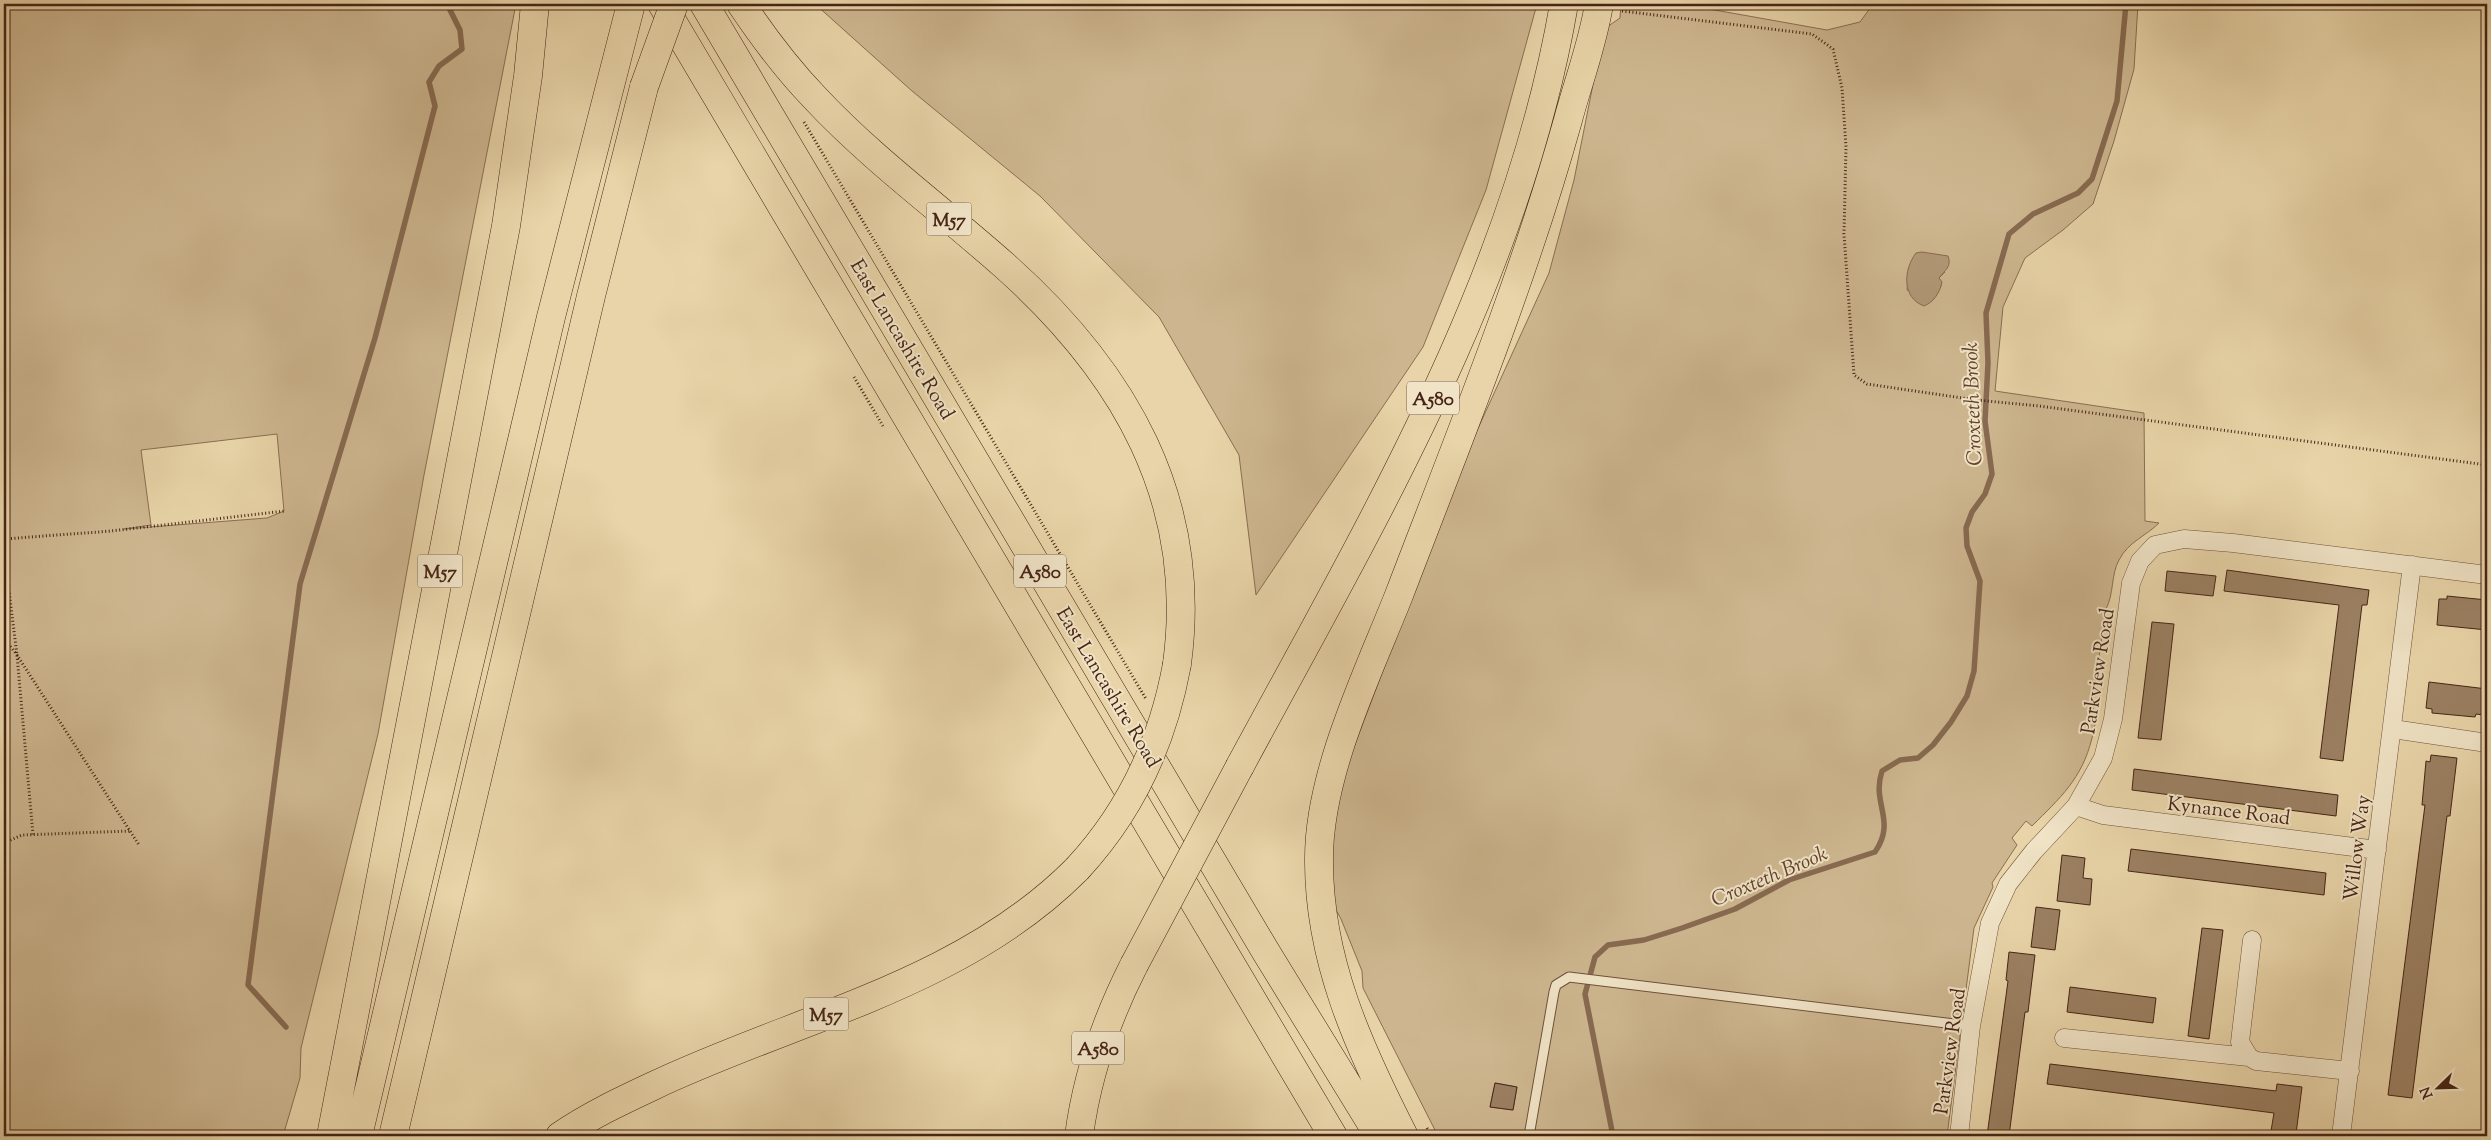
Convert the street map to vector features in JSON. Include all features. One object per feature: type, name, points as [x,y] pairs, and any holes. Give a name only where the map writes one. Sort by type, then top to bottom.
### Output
[{"type":"highway","name":"M57","points":[[331,1136],[506,226],[528,76],[535,4]]},
{"type":"highway","name":"M57","points":[[358,1136],[551,317],[631,4]]},
{"type":"highway","name":"East Lancashire Road","points":[[662,4],[1333,1136]]},
{"type":"highway","points":[[393,1136],[591,296],[666,4]]},
{"type":"highway","points":[[644,87],[674,4]]},
{"type":"highway","name":"East Lancashire Road","points":[[704,4],[1256,936],[1379,1136]]},
{"type":"highway","name":"M57","points":[[560,1136],[619,1102],[688,1069],[931,971],[1008,927],[1048,897],[1077,869],[1109,830],[1140,780],[1161,730],[1177,664],[1181,604],[1179,566],[1173,526],[1147,447],[1118,394],[1095,360],[1048,307],[1006,267],[857,139],[800,82],[762,37],[740,4]]},
{"type":"highway","name":"A580","points":[[1079,1136],[1088,1082],[1099,1042],[1113,1006],[1387,491],[1423,420],[1474,306],[1496,254],[1519,185],[1543,100],[1564,4]]},
{"type":"highway","name":"A580","points":[[1404,1136],[1374,1077],[1356,1036],[1344,1006],[1329,956],[1320,899],[1319,875],[1319,854],[1326,803],[1344,737],[1475,393],[1546,197],[1599,6]]},
{"type":"street","name":"Parkview Road","points":[[1959,1136],[1971,1026],[1990,922],[2008,884],[2034,851],[2076,806],[2103,758],[2114,719],[2131,583],[2140,561],[2155,545],[2184,539],[2232,543],[2487,575]]},
{"type":"street","name":"Willow Way","points":[[2341,1136],[2412,565]]},
{"type":"street","points":[[2393,729],[2487,743]]},
{"type":"street","name":"Kynance Road","points":[[2076,806],[2103,816],[2377,850]]},
{"type":"street","points":[[2248,1057],[2240,1042],[2252,940]]},
{"type":"street","points":[[2064,1038],[2248,1057],[2256,1061],[2350,1071]]},
{"type":"lane","points":[[1529,1136],[1556,985],[1576,976],[1971,1026]]},
{"type":"path","points":[[1599,6],[1812,34],[1833,48],[1842,88],[1845,137],[1844,234],[1854,375],[1867,384],[1976,400],[2487,464]]},
{"type":"path","points":[[802,119],[1150,706]]},
{"type":"path","points":[[4,539],[111,530],[285,511]]},
{"type":"path","points":[[4,591],[9,591],[17,655],[33,835]]},
{"type":"path","points":[[4,638],[17,655],[139,845]]},
{"type":"path","points":[[4,843],[22,835],[130,831]]},
{"type":"shaded area","points":[[4,4],[516,4],[424,475],[378,734],[301,1048],[300,1078],[283,1136],[4,1136]],"holes":[[[277,434],[284,511],[267,518],[124,529],[151,525],[141,450]]]},
{"type":"shaded area","points":[[815,4],[1537,4],[1486,190],[1423,347],[1256,595],[1239,455],[1159,317],[1040,196],[912,91]]},
{"type":"shaded area","points":[[1621,4],[1681,4],[1827,30],[1860,22],[1873,4],[2138,4],[2134,69],[2114,141],[2093,204],[2063,230],[2025,258],[2003,307],[1995,391],[2144,413],[2145,521],[2159,523],[2127,548],[2116,566],[2109,603],[2106,609],[2092,705],[2095,714],[2095,725],[2088,752],[2069,787],[2032,826],[2026,821],[2012,838],[2017,845],[1992,883],[1993,887],[1974,928],[1947,1136],[1438,1136],[1363,988],[1362,971],[1341,919],[1328,895],[1329,859],[1343,776],[1459,470],[1549,273],[1574,180],[1604,29],[1620,18]],"holes":[[[1909,267],[1945,272],[1939,278],[1941,286],[1933,300],[1907,290]],[[1495,1083],[1517,1087],[1513,1110],[1490,1107]]]},
{"type":"shaded area","points":[[1922,252],[1948,256],[1949,260],[1947,268],[1939,278],[1942,282],[1938,293],[1931,302],[1924,306],[1912,297],[1907,283],[1907,275],[1912,260],[1916,253]]},
{"type":"building","points":[[2227,570],[2369,590],[2367,605],[2362,605],[2343,761],[2320,758],[2339,605],[2224,591]]},
{"type":"building","points":[[2167,571],[2216,576],[2213,596],[2165,591]]},
{"type":"building","points":[[2447,596],[2487,600],[2487,630],[2437,625],[2439,599],[2447,599]]},
{"type":"building","points":[[2152,622],[2174,624],[2161,740],[2138,738]]},
{"type":"building","points":[[2429,682],[2487,689],[2483,715],[2476,714],[2475,717],[2432,713],[2432,709],[2426,708]]},
{"type":"building","points":[[2431,755],[2457,758],[2450,816],[2447,816],[2412,1098],[2388,1095],[2425,805],[2422,805],[2426,761],[2430,762]]},
{"type":"building","points":[[2134,769],[2338,795],[2336,816],[2132,790]]},
{"type":"building","points":[[2131,849],[2326,873],[2324,895],[2128,871]]},
{"type":"building","points":[[2062,855],[2085,858],[2083,878],[2092,879],[2090,905],[2057,901]]},
{"type":"building","points":[[2036,907],[2060,910],[2055,950],[2031,947]]},
{"type":"building","points":[[2202,928],[2223,930],[2209,1039],[2188,1036]]},
{"type":"building","points":[[2009,952],[2035,955],[2028,1012],[2025,1012],[2009,1136],[1987,1136],[2008,981],[2006,980]]},
{"type":"building","points":[[2070,987],[2156,998],[2153,1023],[2067,1012]]},
{"type":"building","points":[[2050,1064],[2276,1091],[2277,1084],[2302,1087],[2296,1134],[2271,1131],[2274,1113],[2047,1084]]},
{"type":"building","points":[[1495,1083],[1517,1087],[1513,1110],[1490,1107]]},
{"type":"waterway","points":[[286,1027],[248,985],[300,584],[375,338],[435,106],[429,82],[439,66],[462,49],[460,30],[447,4]]},
{"type":"waterway","name":"Croxteth Brook","points":[[1613,1136],[1585,994],[1595,957],[1608,945],[1644,940],[1682,928],[1735,909],[1789,880],[1875,852],[1884,830],[1879,793],[1882,771],[1900,760],[1918,758],[1933,745],[1951,722],[1967,696],[1974,671],[1980,581],[1967,546],[1966,528],[1972,512],[1985,494],[1992,474],[1985,421],[1988,363],[1986,313],[2009,234],[2033,214],[2078,193],[2092,179],[2117,101],[2126,4]]}]
